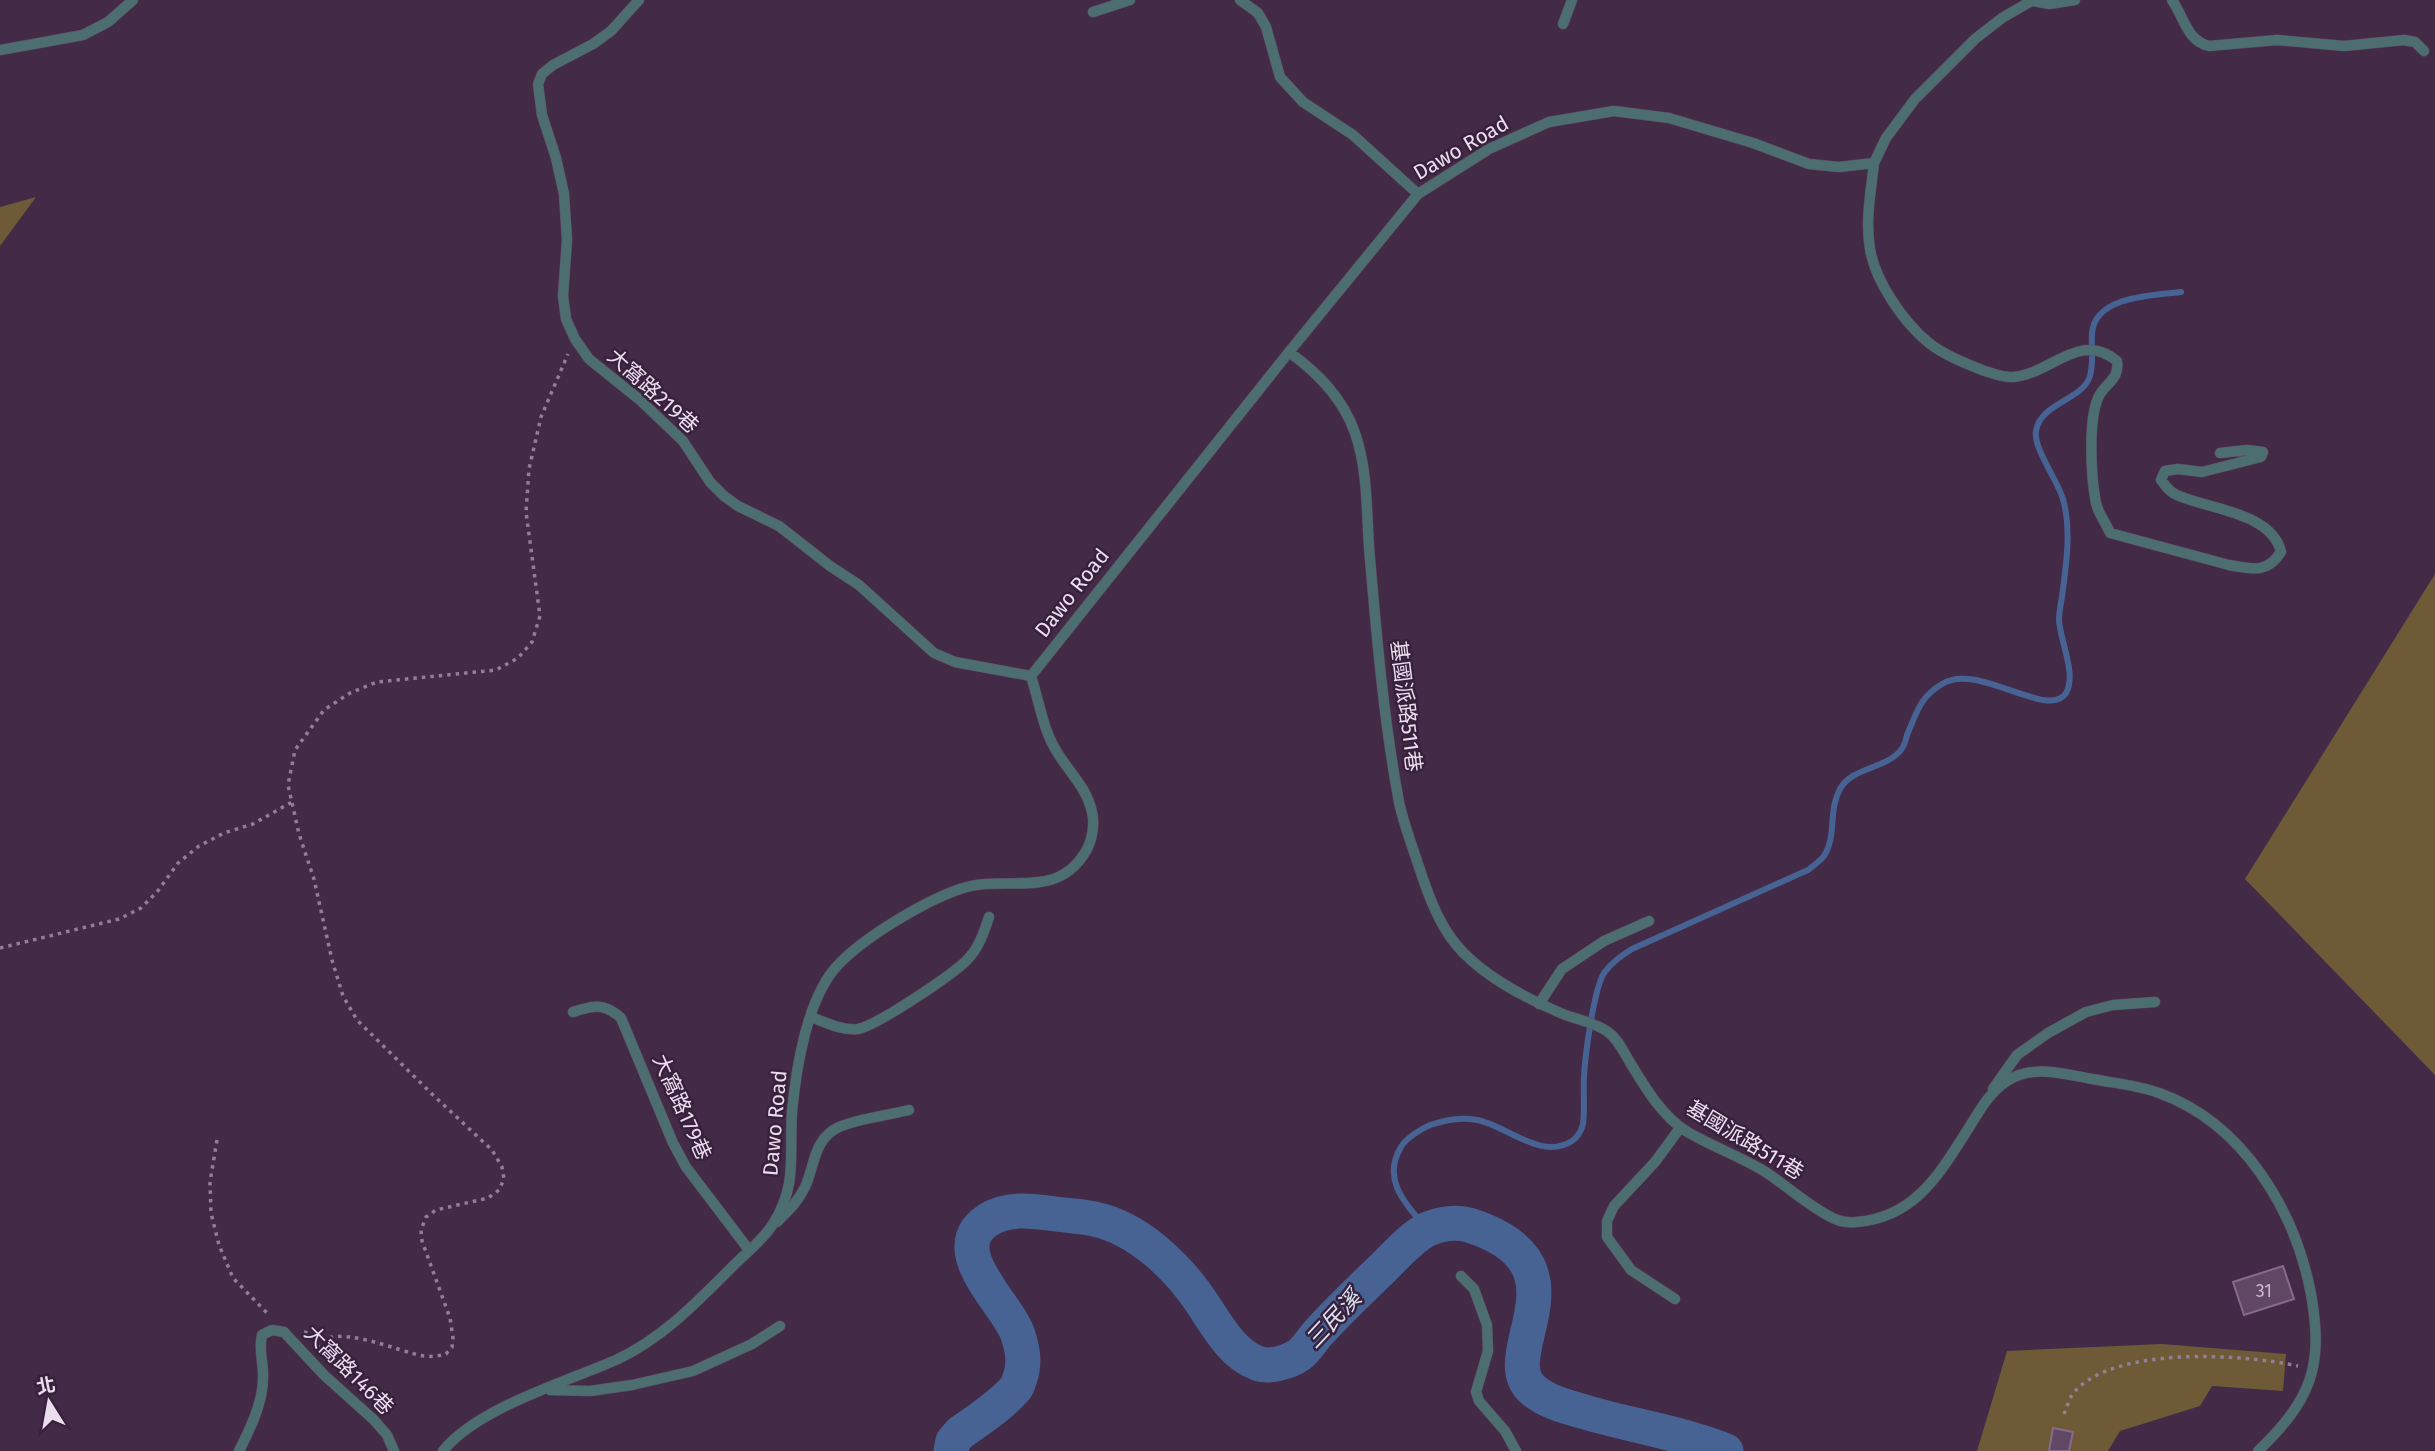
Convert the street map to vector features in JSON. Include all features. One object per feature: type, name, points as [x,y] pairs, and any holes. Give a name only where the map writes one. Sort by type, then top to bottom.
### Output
[{"type":"lane","points":[[0,50],[83,36],[108,22],[133,0]]},
{"type":"lane","name":"大窩路219巷","points":[[639,0],[611,32],[552,65],[542,74],[538,83],[542,115],[564,194],[567,240],[563,296],[566,319],[575,339],[589,359],[640,400],[683,441],[710,482],[724,496],[779,526],[859,585],[934,653],[956,662],[1031,676]]},
{"type":"lane","points":[[1093,12],[1130,0]]},
{"type":"lane","points":[[1240,0],[1258,13],[1266,27],[1280,77],[1303,102],[1353,135],[1418,194]]},
{"type":"lane","points":[[1563,24],[1572,0]]},
{"type":"lane","points":[[2075,0],[2049,4],[2033,0],[2002,18],[1975,39],[1915,99],[1886,138],[1874,163],[1868,215],[1869,247],[1874,265],[1883,287],[1929,343],[1974,367],[2009,377],[2029,375],[2082,350],[2099,350],[2117,362],[2115,379],[2098,398],[2091,436],[2096,505],[2110,533],[2237,567],[2266,568],[2275,562],[2281,552],[2279,542],[2268,530],[2230,510],[2177,496],[2169,491],[2161,480],[2165,471],[2178,469],[2202,472],[2261,457],[2263,452],[2247,450],[2220,453]]},
{"type":"lane","points":[[2172,0],[2192,37],[2200,44],[2209,46],[2277,40],[2344,46],[2404,40],[2415,43],[2424,51]]},
{"type":"lane","name":"Dawo Road","points":[[443,1451],[468,1428],[509,1406],[646,1345],[695,1304],[771,1227],[786,1199],[793,1159],[793,1103],[811,1017],[824,983],[839,964],[894,921],[960,889],[982,884],[1040,884],[1065,876],[1080,861],[1091,842],[1093,813],[1083,790],[1047,732],[1031,676],[1418,194],[1489,149],[1549,122],[1614,111],[1669,118],[1753,143],[1809,164],[1839,167],[1874,163]]},
{"type":"lane","name":"基國派路511巷","points":[[1289,352],[1312,368],[1338,397],[1356,434],[1367,494],[1383,694],[1398,794],[1427,892],[1452,940],[1492,977],[1539,1004],[1601,1028],[1614,1037],[1651,1096],[1680,1128],[1759,1168],[1829,1216],[1847,1223],[1891,1214],[1918,1198],[1933,1183],[1989,1095],[2025,1071],[2050,1071],[2156,1091],[2187,1105],[2221,1129],[2263,1175],[2292,1227],[2310,1290],[2317,1336],[2315,1369],[2305,1394],[2273,1437],[2258,1451]]},
{"type":"lane","points":[[811,1017],[839,1027],[858,1029],[880,1019],[926,990],[967,959],[981,941],[989,917]]},
{"type":"lane","points":[[1539,1004],[1562,969],[1604,941],[1649,921]]},
{"type":"lane","points":[[1989,1095],[2017,1055],[2048,1032],[2086,1012],[2113,1005],[2155,1002]]},
{"type":"lane","name":"大窩路179巷","points":[[573,1012],[593,1005],[610,1008],[621,1018],[673,1143],[686,1167],[749,1250]]},
{"type":"lane","points":[[771,1227],[794,1206],[806,1185],[814,1154],[825,1137],[839,1127],[909,1110]]},
{"type":"lane","points":[[1675,1299],[1631,1270],[1607,1237],[1606,1221],[1614,1206],[1655,1163],[1680,1128]]},
{"type":"lane","points":[[1461,1276],[1474,1289],[1487,1325],[1488,1352],[1476,1392],[1479,1401],[1505,1431],[1516,1451]]},
{"type":"lane","points":[[546,1390],[590,1391],[632,1385],[693,1371],[752,1344],[780,1326]]},
{"type":"lane","name":"大窩路146巷","points":[[239,1451],[261,1399],[264,1377],[259,1348],[262,1335],[272,1330],[284,1332],[374,1420],[387,1435],[394,1451]]},
{"type":"path","points":[[312,1361],[319,1343],[333,1336],[353,1337],[425,1356],[446,1354],[452,1347],[453,1339],[450,1318],[422,1241],[421,1230],[425,1217],[436,1210],[488,1198],[499,1191],[504,1179],[502,1167],[492,1150],[357,1020],[344,996],[332,960],[314,879],[299,834],[288,785],[295,750],[324,710],[350,692],[377,682],[496,670],[518,658],[532,642],[540,616],[526,512],[529,469],[541,417],[575,339]]},
{"type":"path","points":[[0,948],[119,919],[141,908],[157,892],[178,863],[198,846],[224,833],[253,824],[292,802]]},
{"type":"path","points":[[217,1140],[209,1182],[211,1213],[219,1245],[233,1278],[284,1332],[296,1330],[325,1338]]},
{"type":"path","points":[[2064,1414],[2074,1391],[2093,1378],[2109,1370],[2142,1362],[2181,1356],[2234,1357],[2315,1369]]},
{"type":"shaded area","points":[[36,197],[0,246],[0,207]]},
{"type":"shaded area","points":[[2435,574],[2435,1075],[2245,879]]},
{"type":"shaded area","points":[[2162,1344],[2286,1354],[2283,1391],[2212,1386],[2200,1406],[2120,1431],[2108,1451],[1977,1451],[2007,1351]]},
{"type":"building","points":[[2283,1266],[2294,1299],[2244,1315],[2233,1282]]},
{"type":"building","points":[[2053,1428],[2073,1432],[2069,1451],[2049,1451]]},
{"type":"waterway","points":[[1427,1229],[1404,1201],[1395,1181],[1396,1159],[1406,1140],[1430,1125],[1465,1119],[1488,1123],[1524,1140],[1548,1147],[1560,1146],[1574,1140],[1583,1124],[1588,1039],[1600,981],[1607,969],[1632,949],[1808,870],[1818,862],[1828,848],[1834,806],[1840,789],[1852,776],[1887,761],[1901,750],[1920,706],[1929,694],[1942,684],[1957,679],[1992,684],[2044,700],[2057,700],[2066,693],[2070,677],[2059,620],[2067,555],[2067,521],[2063,499],[2038,446],[2036,431],[2045,414],[2086,384],[2092,365],[2092,333],[2103,311],[2127,300],[2181,292]]},
{"type":"waterway","name":"三民溪","points":[[951,1451],[953,1441],[960,1433],[1003,1401],[1016,1388],[1020,1378],[1023,1357],[1018,1335],[982,1277],[972,1246],[976,1232],[988,1220],[1004,1213],[1021,1211],[1094,1219],[1141,1240],[1181,1276],[1232,1346],[1248,1359],[1267,1365],[1284,1362],[1302,1353],[1343,1307],[1420,1234],[1441,1225],[1469,1225],[1506,1242],[1526,1263],[1534,1286],[1523,1355],[1523,1375],[1533,1390],[1564,1406],[1692,1439],[1726,1451]]}]
